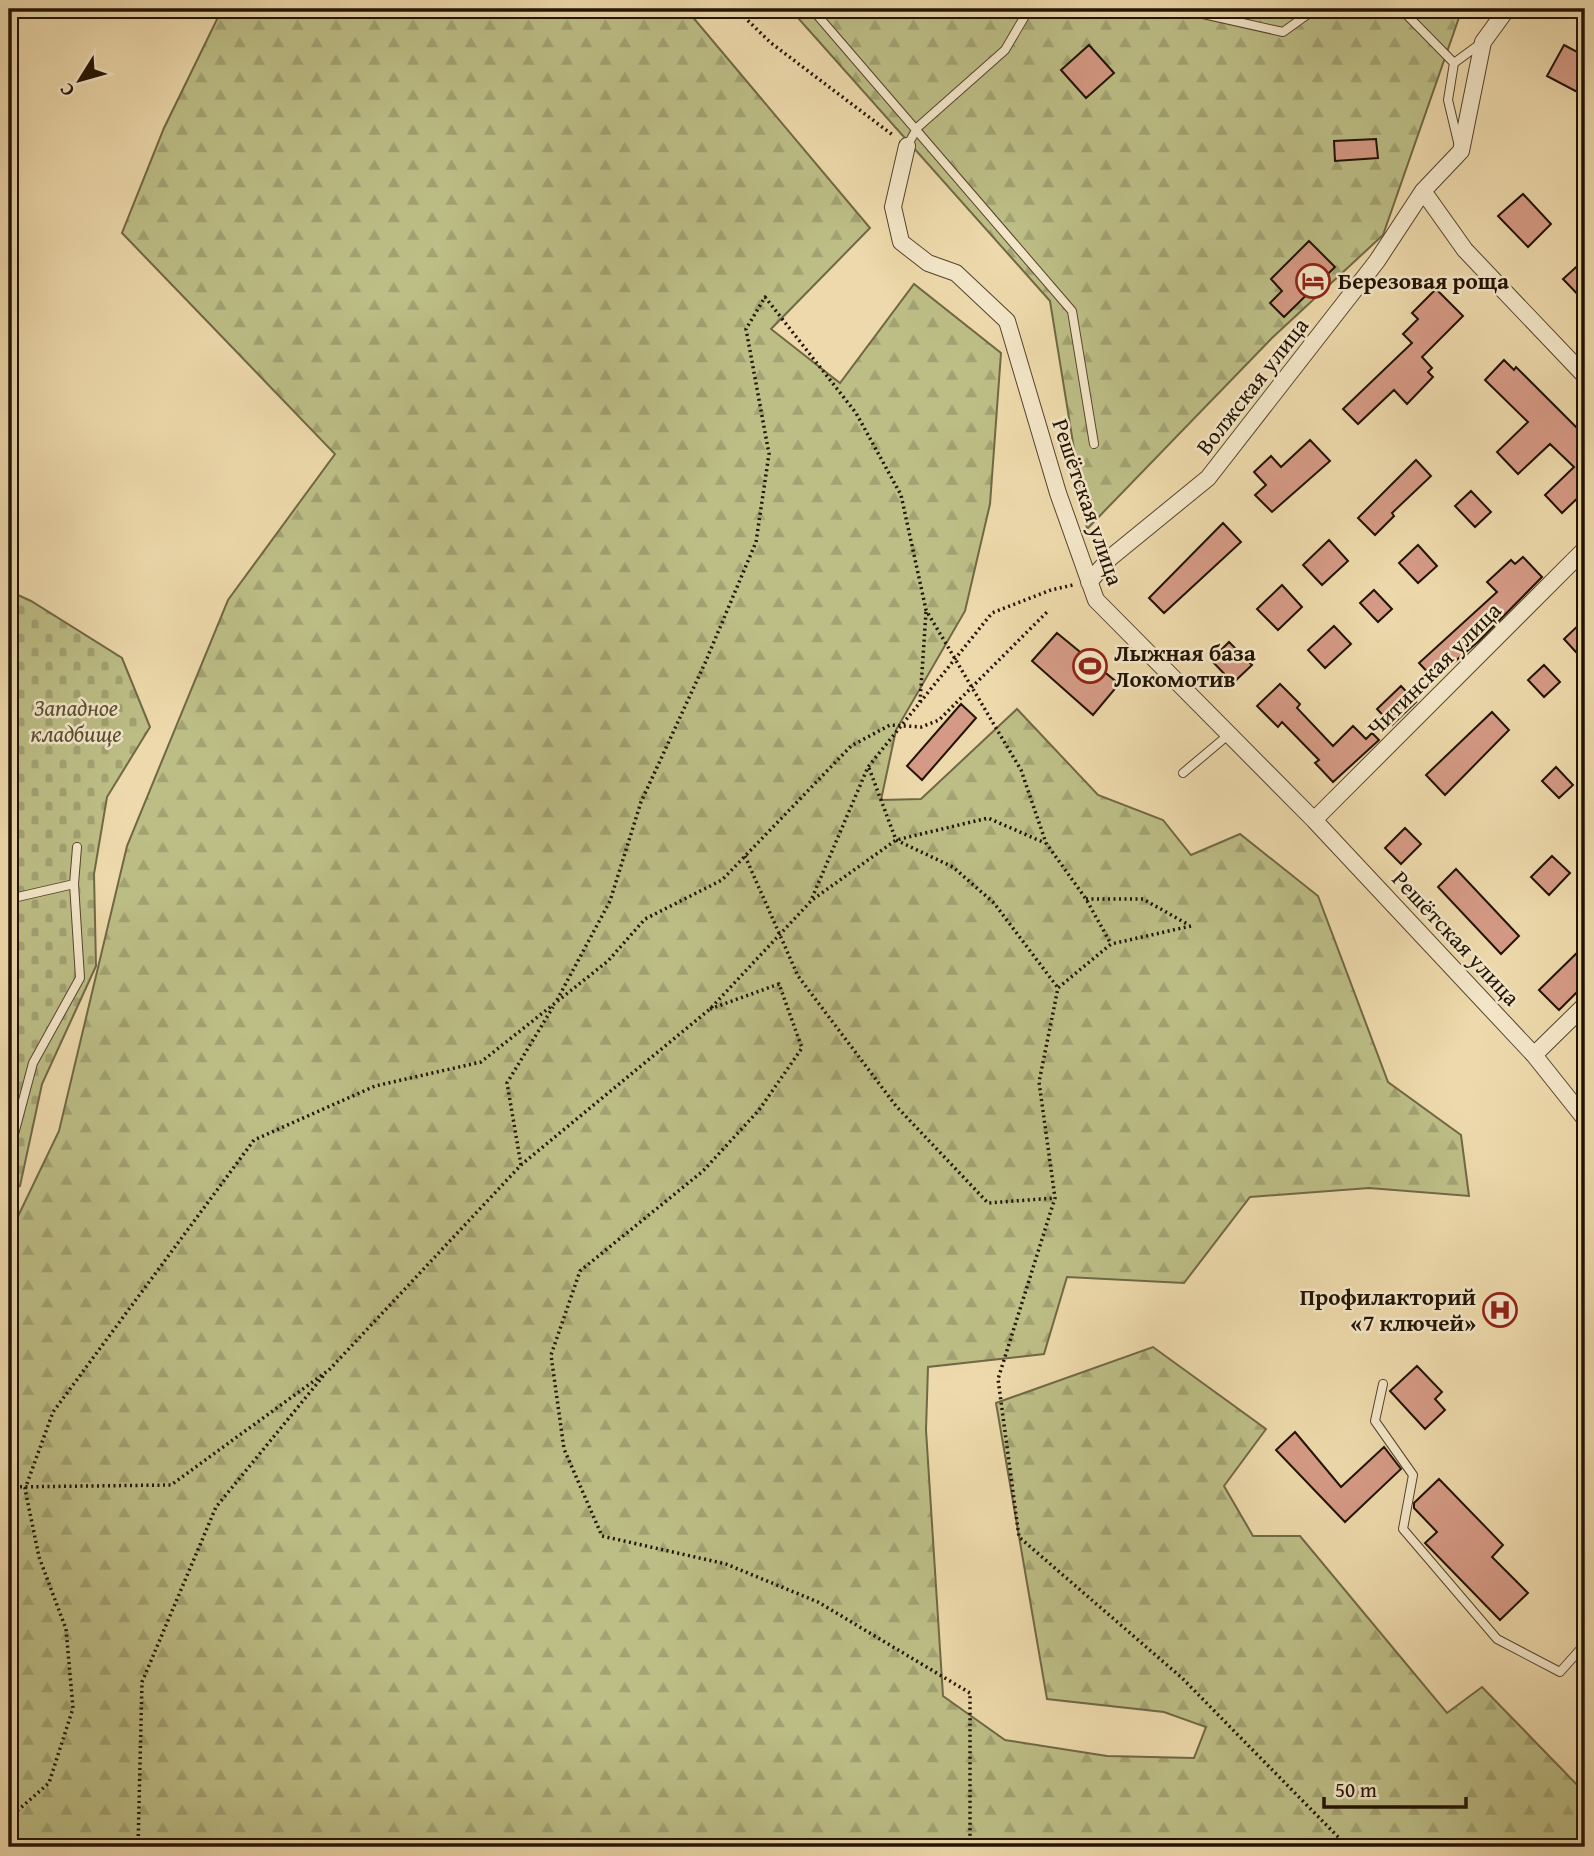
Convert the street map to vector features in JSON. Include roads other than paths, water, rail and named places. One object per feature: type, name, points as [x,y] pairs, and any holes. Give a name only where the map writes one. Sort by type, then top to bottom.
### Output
[{"type":"street","points":[[1461,151],[1483,42],[1507,9]]},
{"type":"street","name":"Решётская улица","points":[[907,146],[893,207],[901,242],[928,263],[956,273],[1007,321],[1058,493],[1096,600],[1227,736],[1314,820],[1534,1055],[1585,1119]]},
{"type":"street","name":"Волжская улица","points":[[1089,582],[1110,558],[1208,478],[1377,261],[1423,191],[1461,151]]},
{"type":"street","points":[[1423,191],[1465,250],[1585,376]]},
{"type":"street","name":"Читинская улица","points":[[1314,820],[1585,549]]},
{"type":"street","points":[[1534,1055],[1585,1005]]},
{"type":"lane","points":[[813,9],[918,127],[1072,311],[1094,444]]},
{"type":"lane","points":[[907,146],[918,127],[1005,50],[1029,9]]},
{"type":"lane","points":[[1181,9],[1283,32],[1315,9]]},
{"type":"lane","points":[[1401,9],[1454,63]]},
{"type":"lane","points":[[1461,151],[1448,100],[1454,63],[1483,42]]},
{"type":"lane","points":[[1183,774],[1227,736]]},
{"type":"lane","points":[[9,1153],[33,1063],[80,978],[74,884],[77,847]]},
{"type":"lane","points":[[9,899],[74,884]]},
{"type":"lane","points":[[1383,1384],[1375,1422],[1413,1475],[1403,1529],[1497,1639],[1560,1672],[1585,1644]]},
{"type":"place","name":"Березовая роща","points":[[1313,281]]},
{"type":"place","name":"Лыжная база Локомотив","points":[[1090,666]]},
{"type":"place","name":"Профилакторий «7 ключей»","points":[[1500,1310]]},
{"type":"park label","name":"Западное кладбище","points":[[76,721]]}]
